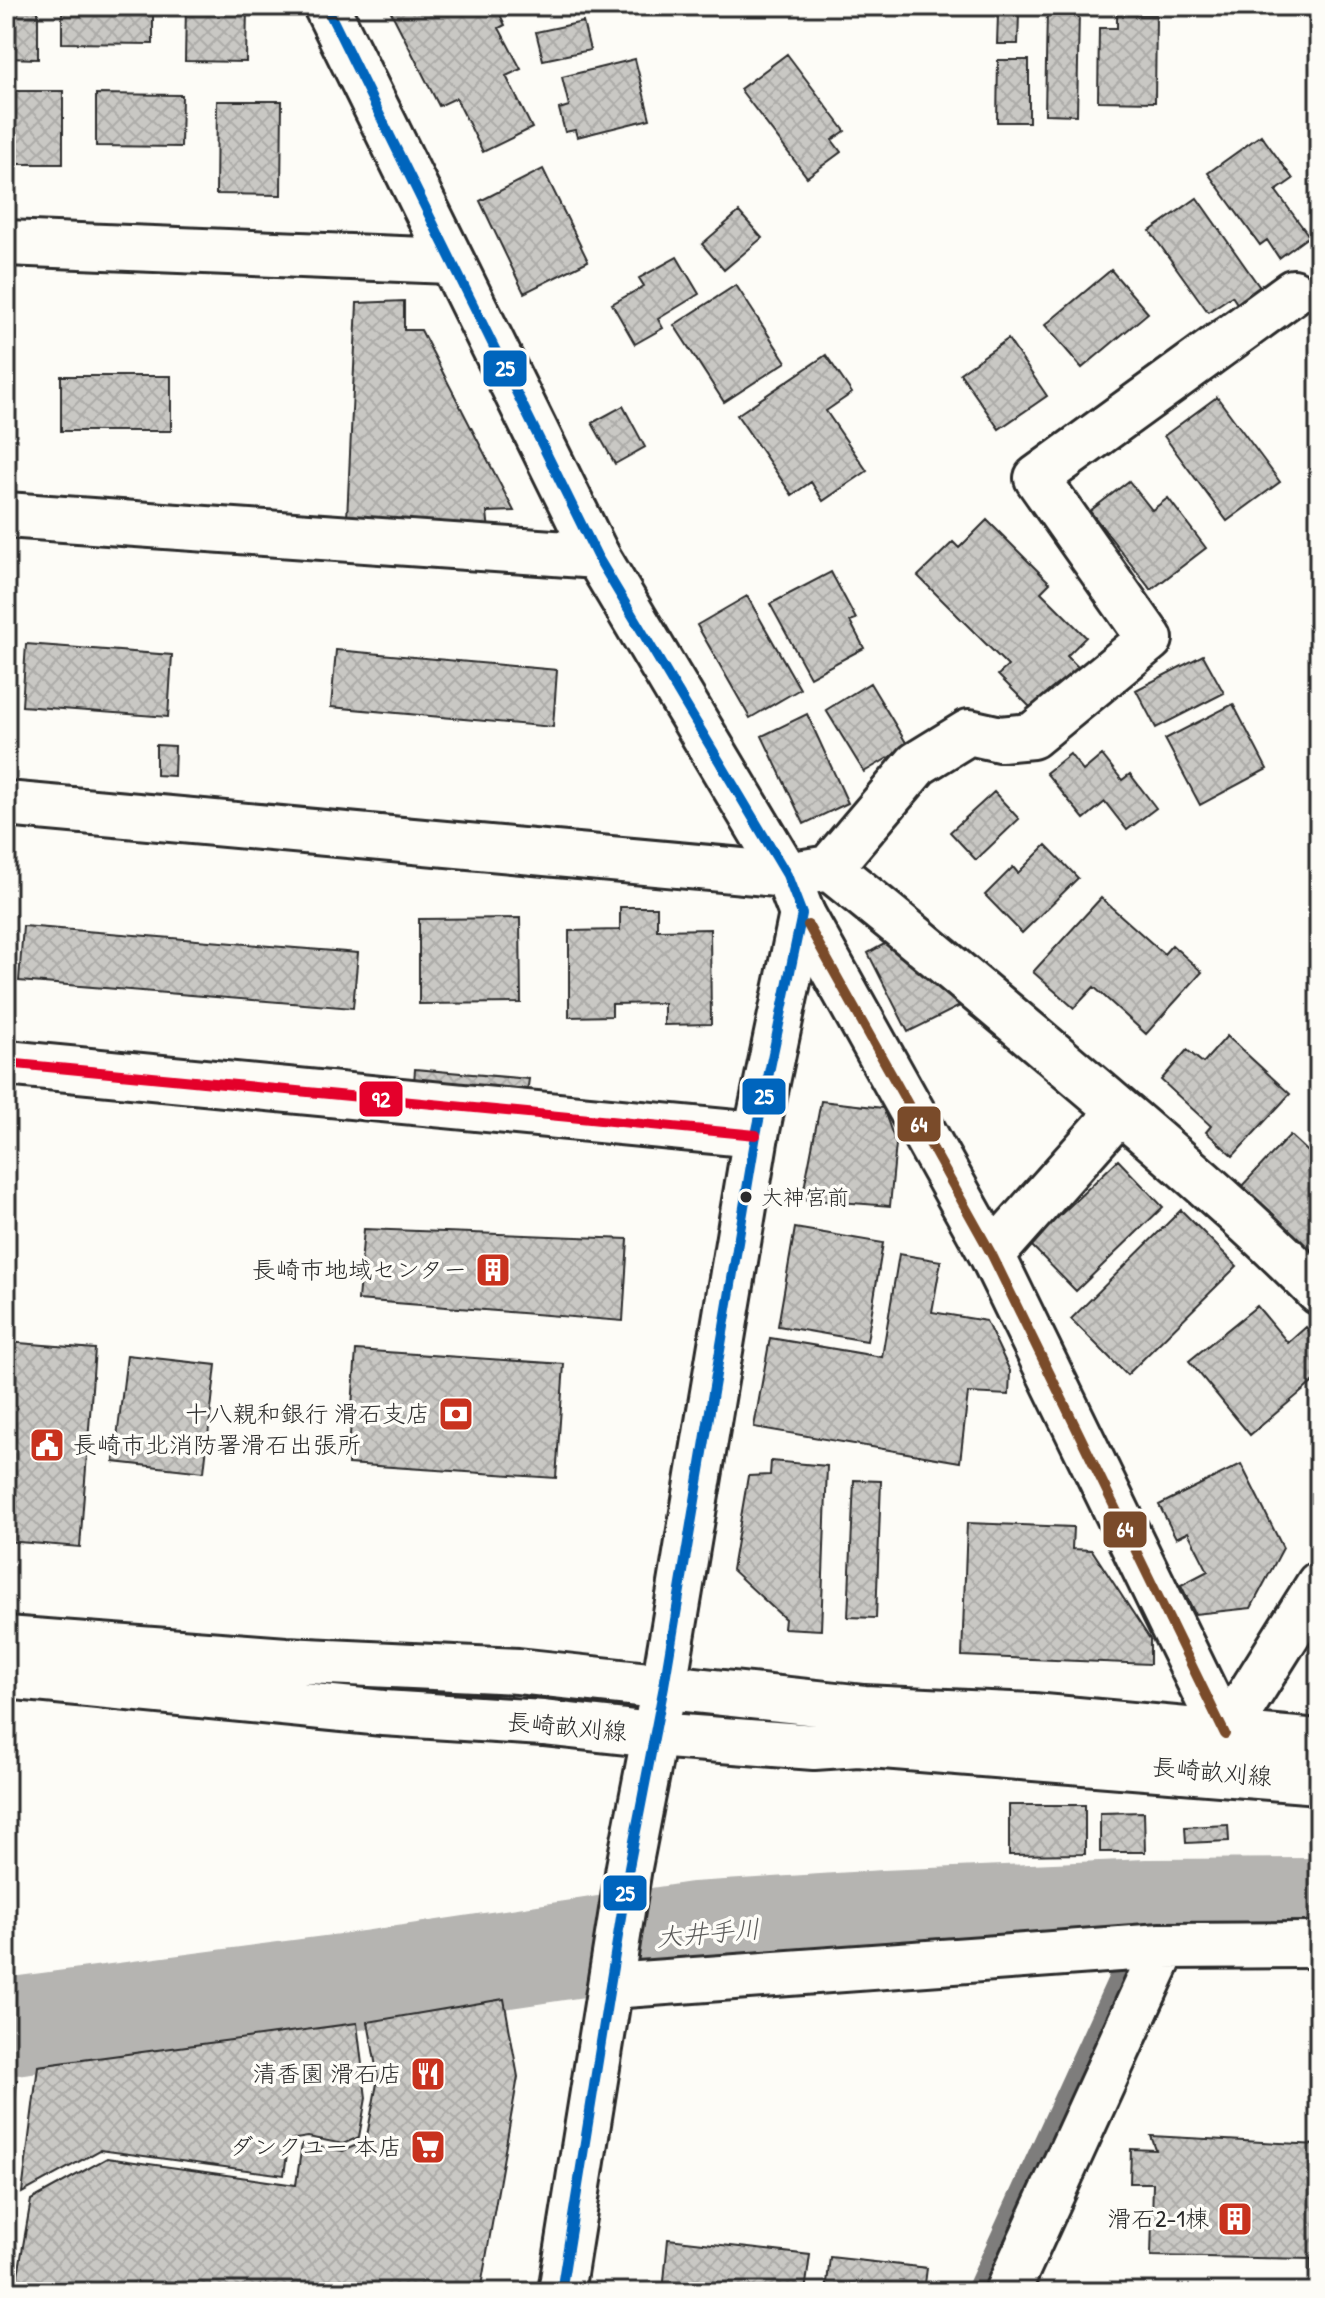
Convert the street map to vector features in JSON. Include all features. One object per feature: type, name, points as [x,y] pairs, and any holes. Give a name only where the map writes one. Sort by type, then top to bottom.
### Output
[{"type":"street","points":[[326,6],[597,556],[794,895],[992,1255],[1225,1734]]},
{"type":"street","points":[[6,243],[450,261]]},
{"type":"street","points":[[561,2292],[629,1867],[664,1686],[794,895],[829,868],[917,764],[969,732],[1000,739],[1032,736],[1150,639],[1037,478],[1293,292]]},
{"type":"street","points":[[6,515],[597,556]]},
{"type":"street","points":[[6,804],[794,895]]},
{"type":"street","points":[[829,868],[921,940],[1120,1111],[1278,1250],[1319,1292]]},
{"type":"street","points":[[6,1063],[756,1135]]},
{"type":"street","points":[[992,1255],[1120,1111]]},
{"type":"street","points":[[1225,1734],[1319,1584]]},
{"type":"street","name":"長崎畝刈線","points":[[6,1639],[286,1660],[502,1670],[864,1708],[1033,1716],[1319,1742]]},
{"type":"street","name":"長崎畝刈線","points":[[6,1676],[383,1713],[543,1723],[654,1735],[814,1747],[858,1744],[1319,1781]]},
{"type":"street","points":[[611,1986],[1163,1946],[1319,1945]]},
{"type":"street","points":[[1007,2292],[1163,1946]]},
{"type":"building","points":[[6,6],[38,6],[38,59],[6,58]]},
{"type":"building","points":[[62,6],[153,6],[153,44],[62,43]]},
{"type":"building","points":[[186,6],[247,6],[246,62],[185,61]]},
{"type":"building","points":[[388,6],[496,6],[505,25],[499,28],[521,69],[506,76],[532,128],[483,152],[456,98],[439,106]]},
{"type":"building","points":[[1047,11],[1079,11],[1077,115],[1045,114]]},
{"type":"building","points":[[998,14],[1019,14],[1018,44],[997,44]]},
{"type":"building","points":[[1117,14],[1156,15],[1155,102],[1098,101],[1099,28],[1117,28]]},
{"type":"building","points":[[583,22],[590,50],[543,60],[536,32]]},
{"type":"building","points":[[787,54],[845,131],[832,140],[841,152],[807,177],[740,89]]},
{"type":"building","points":[[635,59],[650,119],[577,137],[575,130],[565,132],[559,109],[569,106],[562,77]]},
{"type":"building","points":[[998,60],[1029,60],[1029,122],[997,122]]},
{"type":"building","points":[[9,91],[63,91],[63,164],[8,164]]},
{"type":"building","points":[[96,94],[182,95],[181,147],[96,146]]},
{"type":"building","points":[[217,101],[282,101],[281,195],[216,194]]},
{"type":"building","points":[[1261,135],[1293,179],[1276,191],[1309,236],[1279,258],[1267,240],[1260,245],[1208,173]]},
{"type":"building","points":[[543,169],[588,261],[524,293],[480,201]]},
{"type":"building","points":[[1197,198],[1261,289],[1238,305],[1232,296],[1208,312],[1150,231]]},
{"type":"building","points":[[739,212],[762,238],[724,270],[702,244]]},
{"type":"building","points":[[677,257],[699,294],[658,319],[663,328],[635,344],[612,304],[644,286],[639,278]]},
{"type":"building","points":[[1111,270],[1148,313],[1082,368],[1045,325]]},
{"type":"building","points":[[736,285],[786,362],[724,402],[674,325]]},
{"type":"building","points":[[404,301],[404,330],[421,330],[514,511],[487,512],[489,531],[347,519],[357,303]]},
{"type":"building","points":[[1008,339],[1047,396],[999,429],[960,373]]},
{"type":"building","points":[[826,355],[852,393],[826,411],[867,471],[823,501],[811,482],[792,495],[737,415]]},
{"type":"building","points":[[61,376],[171,376],[171,431],[61,431]]},
{"type":"building","points":[[1217,397],[1280,482],[1227,521],[1164,436]]},
{"type":"building","points":[[623,406],[645,447],[615,464],[592,423]]},
{"type":"building","points":[[1129,481],[1152,510],[1168,498],[1206,548],[1151,590],[1090,511]]},
{"type":"building","points":[[987,520],[1050,583],[1041,592],[1086,637],[1067,656],[1081,670],[1037,714],[998,675],[1008,666],[918,576],[953,542],[959,548]]},
{"type":"building","points":[[831,572],[856,619],[850,621],[864,648],[810,677],[770,604]]},
{"type":"building","points":[[747,596],[800,689],[750,718],[697,625]]},
{"type":"building","points":[[26,644],[172,655],[168,717],[22,706]]},
{"type":"building","points":[[336,650],[557,670],[553,727],[331,707]]},
{"type":"building","points":[[1203,655],[1224,693],[1156,728],[1136,690]]},
{"type":"building","points":[[870,683],[908,746],[864,772],[826,710]]},
{"type":"building","points":[[1233,704],[1267,769],[1200,805],[1165,739]]},
{"type":"building","points":[[807,714],[848,803],[804,824],[762,736]]},
{"type":"building","points":[[156,745],[175,746],[174,776],[156,775]]},
{"type":"building","points":[[1070,754],[1083,771],[1102,755],[1122,780],[1130,774],[1156,808],[1127,830],[1105,802],[1084,819],[1046,773]]},
{"type":"building","points":[[994,792],[1019,819],[976,860],[950,832]]},
{"type":"building","points":[[1046,845],[1078,878],[1022,933],[985,895],[1013,867],[1018,873]]},
{"type":"building","points":[[1101,898],[1164,954],[1172,945],[1202,972],[1146,1034],[1094,987],[1074,1008],[1033,972]]},
{"type":"building","points":[[620,907],[657,907],[657,930],[710,929],[711,1024],[664,1025],[664,1003],[612,1004],[612,1016],[569,1017],[569,931],[620,930]]},
{"type":"building","points":[[520,918],[521,1003],[419,1004],[419,919]]},
{"type":"building","points":[[23,926],[358,953],[353,1008],[19,981]]},
{"type":"building","points":[[888,942],[960,1006],[908,1032],[868,953]]},
{"type":"building","points":[[1227,1036],[1290,1094],[1233,1156],[1206,1132],[1211,1126],[1161,1080],[1187,1050],[1203,1063]]},
{"type":"building","points":[[415,1069],[529,1079],[527,1093],[414,1083]]},
{"type":"building","points":[[821,1101],[883,1108],[896,1144],[890,1206],[802,1199]]},
{"type":"building","points":[[1290,1135],[1319,1162],[1319,1263],[1239,1189]]},
{"type":"building","points":[[1118,1160],[1163,1207],[1076,1291],[1030,1244]]},
{"type":"building","points":[[1181,1210],[1237,1266],[1127,1375],[1071,1319]]},
{"type":"building","points":[[795,1228],[883,1243],[867,1341],[778,1326]]},
{"type":"building","name":"長崎市地域センター","points":[[364,1229],[628,1239],[623,1321],[358,1300]]},
{"type":"building","points":[[899,1254],[941,1261],[932,1312],[986,1321],[1010,1371],[1009,1395],[968,1393],[960,1462],[754,1427],[770,1338],[882,1357]]},
{"type":"building","points":[[1257,1306],[1288,1343],[1306,1327],[1319,1343],[1319,1377],[1250,1435],[1189,1361]]},
{"type":"building","name":"長崎市北消防署滑石出張所","points":[[6,1342],[95,1349],[80,1547],[6,1541]]},
{"type":"building","name":"十八親和銀行 滑石支店","points":[[356,1350],[564,1364],[556,1478],[348,1464]]},
{"type":"building","points":[[127,1355],[216,1365],[204,1472],[114,1462]]},
{"type":"building","points":[[771,1461],[827,1466],[821,1630],[784,1628],[785,1619],[732,1570],[748,1476],[770,1475]]},
{"type":"building","points":[[1241,1464],[1283,1548],[1251,1608],[1195,1614],[1181,1585],[1208,1571],[1188,1532],[1176,1538],[1159,1505]]},
{"type":"building","points":[[854,1480],[881,1481],[876,1618],[848,1617]]},
{"type":"building","points":[[967,1523],[1073,1527],[1072,1549],[1092,1550],[1150,1639],[1150,1664],[962,1656]]},
{"type":"building","points":[[1009,1805],[1085,1805],[1085,1854],[1009,1855]]},
{"type":"building","points":[[1144,1812],[1145,1852],[1100,1852],[1100,1813]]},
{"type":"building","points":[[1228,1825],[1229,1841],[1186,1843],[1185,1827]]},
{"type":"building","name":"ダンクユー 本店","points":[[504,1999],[518,2077],[480,2292],[15,2292],[31,2200],[107,2158],[296,2185],[302,2144],[343,2151],[366,2141],[378,2078],[368,2022]]},
{"type":"building","points":[[357,2023],[366,2098],[359,2137],[343,2144],[308,2137],[289,2140],[284,2175],[100,2150],[22,2193],[38,2066]]},
{"type":"building","points":[[17,2080],[6,2188],[6,2081]]},
{"type":"building","name":"滑石2-1棟","points":[[1151,2136],[1318,2145],[1319,2281],[1311,2281],[1311,2259],[1151,2256],[1153,2183],[1130,2183],[1131,2149],[1156,2150]]},
{"type":"building","points":[[668,2239],[810,2255],[805,2292],[663,2292]]},
{"type":"building","points":[[830,2257],[927,2268],[924,2292],[826,2292]]},
{"type":"waterway","name":"大井手川","points":[[6,2027],[373,1979],[695,1931],[1148,1908],[1319,1907]]},
{"type":"waterway","points":[[973,2292],[1148,1908]]},
{"type":"transit line","name":"25","points":[[326,6],[597,556],[787,875],[802,914],[756,1135],[664,1686],[629,1867],[561,2292]]},
{"type":"transit line","name":"64","points":[[808,925],[992,1255],[1225,1734]]},
{"type":"transit line","name":"92","points":[[6,1063],[756,1135]]},
{"type":"place","name":"大神宮前","points":[[746,1197]]},
{"type":"place","name":"長崎市地域センター","points":[[493,1270]]},
{"type":"place","name":"十八親和銀行 滑石支店","points":[[456,1414]]},
{"type":"place","name":"長崎市北消防署滑石出張所","points":[[47,1445]]},
{"type":"place","name":"清香園 滑石店","points":[[428,2074]]},
{"type":"place","name":"ダンクユー 本店","points":[[428,2147]]},
{"type":"place","name":"滑石2-1棟","points":[[1235,2219]]}]
